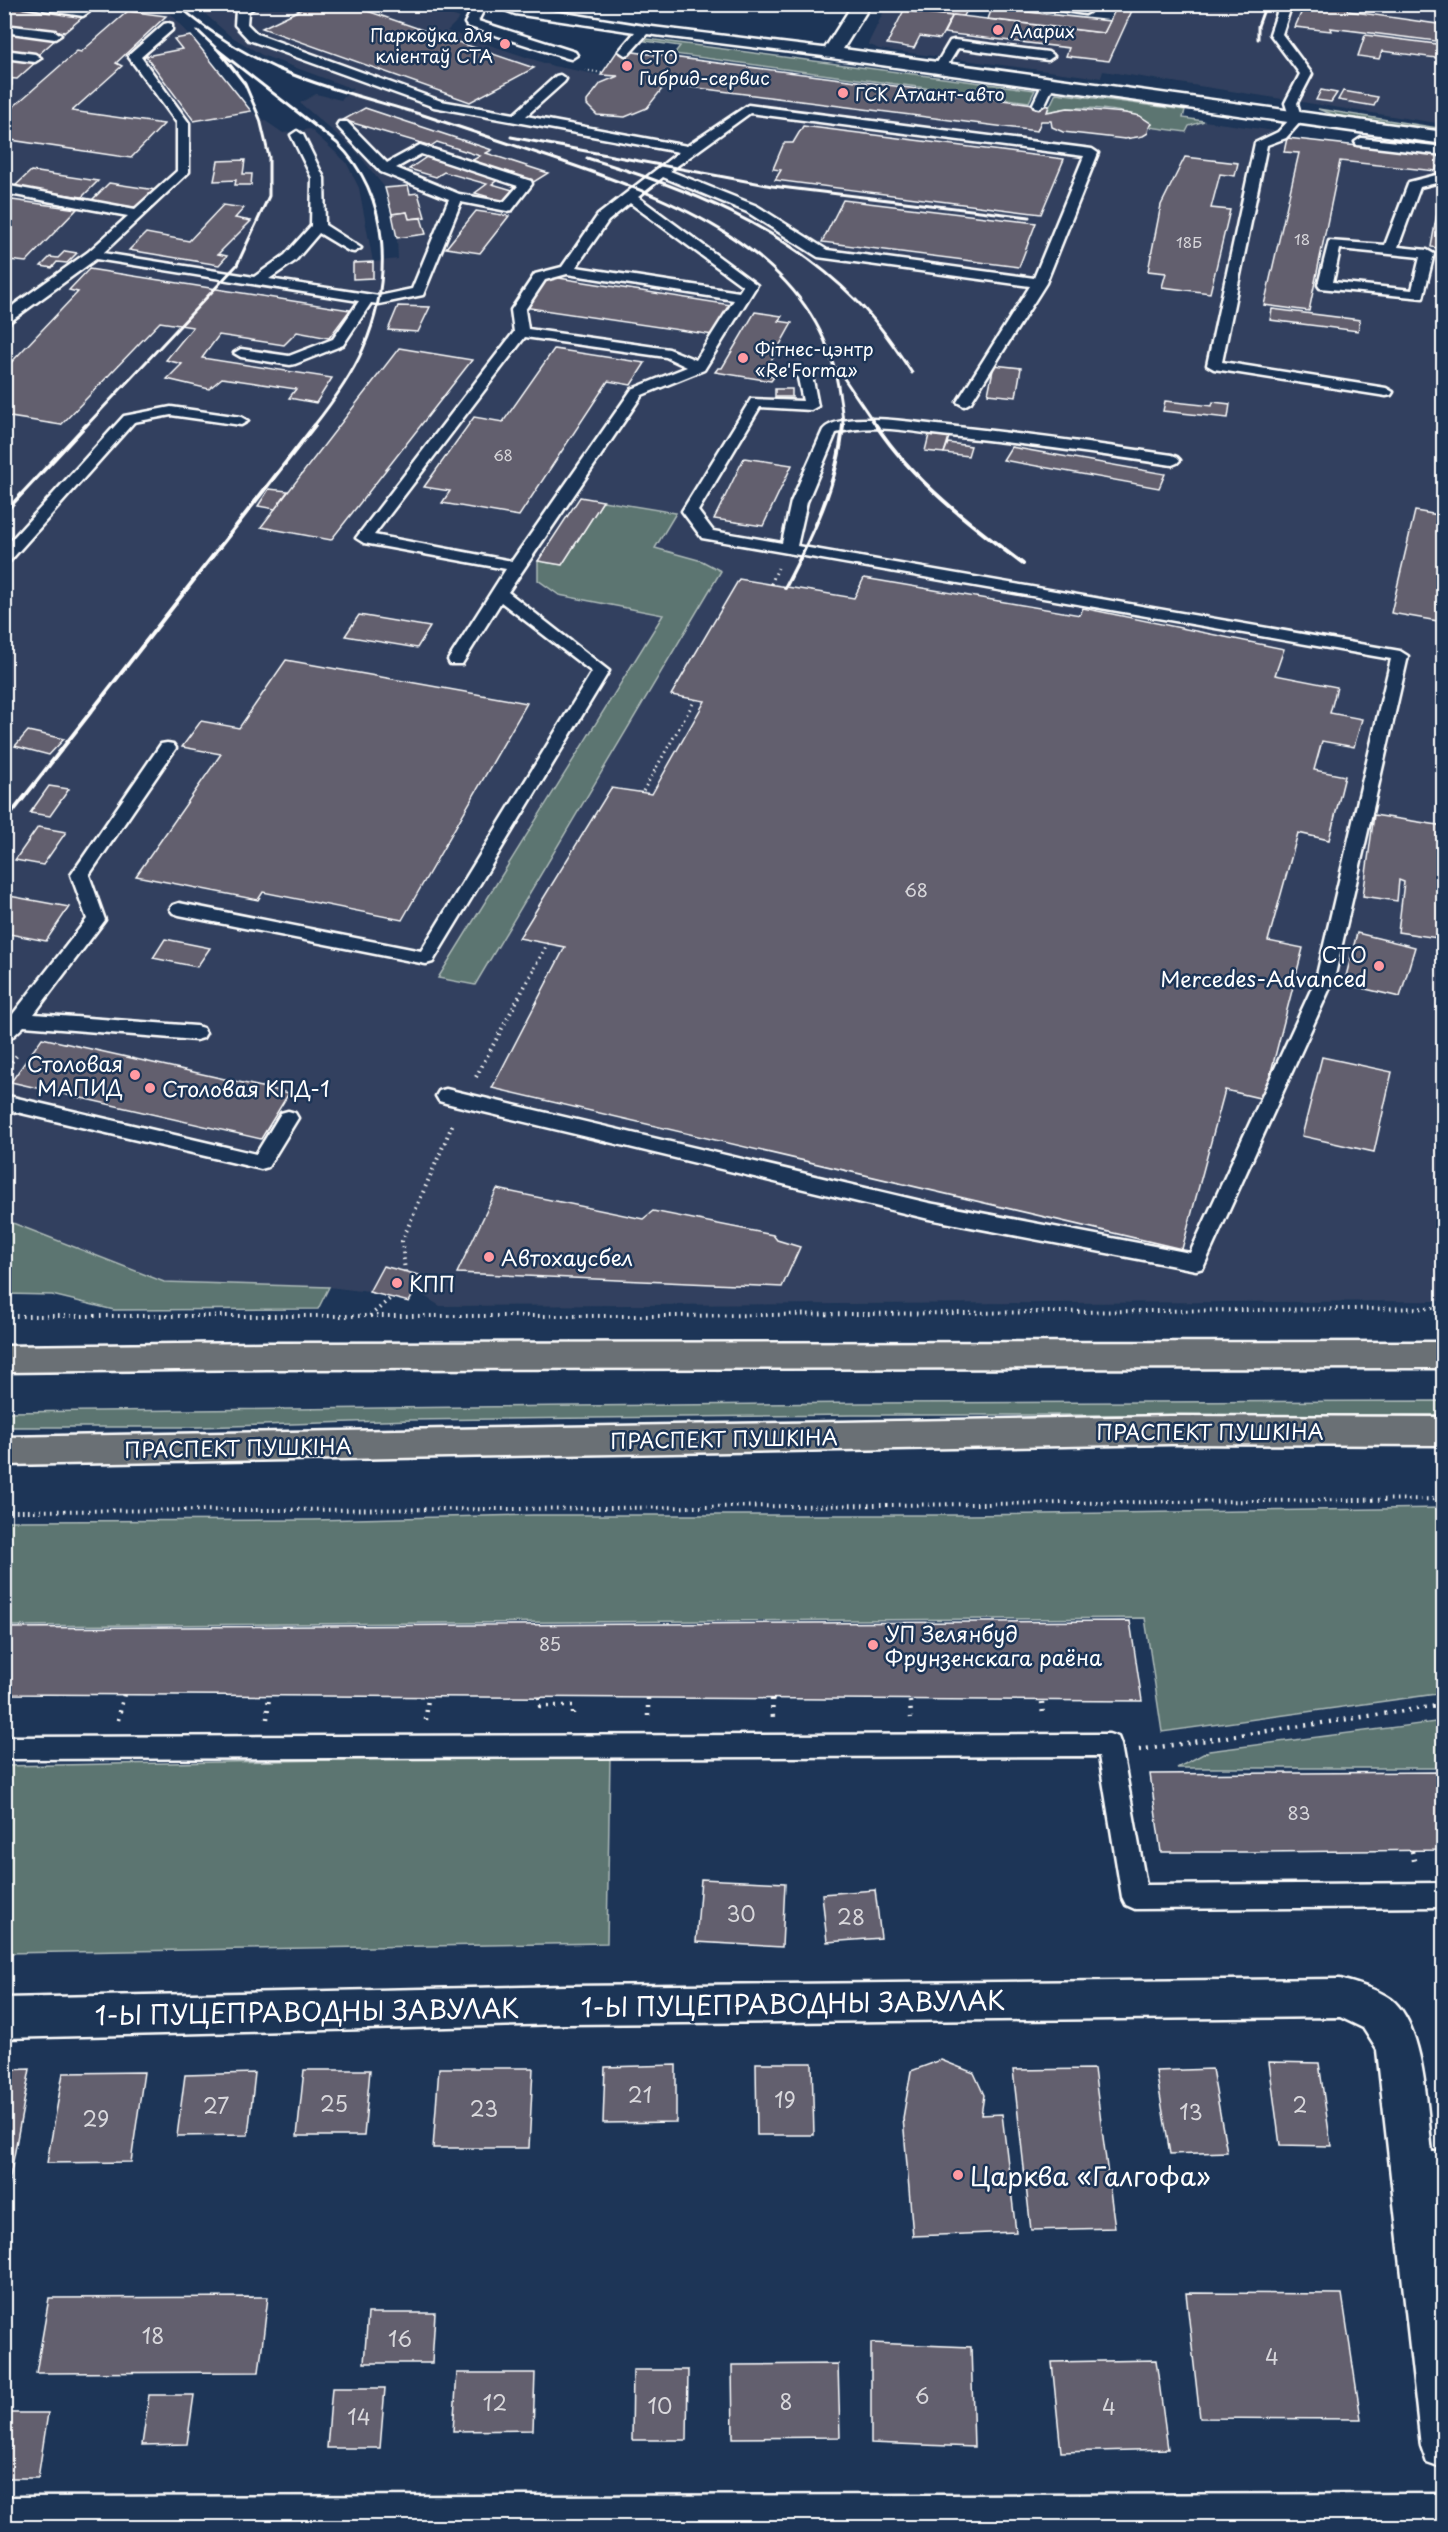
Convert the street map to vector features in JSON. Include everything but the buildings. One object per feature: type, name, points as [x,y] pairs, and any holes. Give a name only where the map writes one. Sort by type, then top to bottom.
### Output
[{"type":"main road","points":[[4,1359],[314,1356],[1443,1354]]},
{"type":"main road","name":"ПРАСПЕКТ ПУШКІНА","points":[[4,1451],[1159,1430],[1443,1431]]},
{"type":"street","points":[[862,4],[831,54],[1049,83],[1296,120],[1443,138]]},
{"type":"street","name":"1-Ы ПУЦЕПРАВОДНЫ ЗАВУЛАК","points":[[4,2018],[566,2006],[1340,1998],[1372,2008],[1386,2020],[1398,2050],[1427,2174],[1443,2446]]},
{"type":"street","points":[[4,2521],[1443,2518]]},
{"type":"lane","points":[[24,4],[83,12]]},
{"type":"lane","points":[[254,4],[242,10],[241,25],[253,37],[438,104],[689,150]]},
{"type":"lane","points":[[481,4],[471,23],[571,55]]},
{"type":"lane","points":[[495,4],[515,10],[644,30],[831,54]]},
{"type":"lane","points":[[1039,4],[1084,10],[1088,4]]},
{"type":"lane","points":[[1286,4],[1275,34],[1306,74],[1291,103],[1296,120],[1282,135],[1261,143],[1214,365],[1386,392]]},
{"type":"lane","points":[[4,322],[20,307],[93,255],[183,172],[183,123],[134,56],[168,27]]},
{"type":"lane","points":[[4,28],[55,35]]},
{"type":"lane","points":[[626,51],[644,30]]},
{"type":"lane","points":[[940,68],[954,44],[1048,56]]},
{"type":"lane","points":[[4,54],[35,58]]},
{"type":"lane","points":[[517,118],[561,79]]},
{"type":"lane","points":[[1039,105],[1049,83]]},
{"type":"lane","points":[[567,270],[603,218],[689,150],[748,109],[1092,153],[1039,283],[964,402]]},
{"type":"lane","points":[[343,126],[386,169],[456,197],[507,207],[526,184],[420,148],[386,169]]},
{"type":"lane","points":[[256,282],[290,258],[318,226],[318,178],[297,135]]},
{"type":"lane","points":[[1361,142],[1443,151]]},
{"type":"lane","points":[[662,172],[752,209],[823,254],[1039,283]]},
{"type":"lane","points":[[1391,248],[1414,185],[1443,177]]},
{"type":"lane","points":[[4,189],[139,214]]},
{"type":"lane","points":[[93,255],[379,300],[418,292],[456,197]]},
{"type":"lane","points":[[456,660],[516,566],[637,392],[699,367],[750,285],[630,197]]},
{"type":"lane","points":[[318,226],[354,248]]},
{"type":"lane","points":[[1334,244],[1391,248],[1427,254],[1418,295],[1325,285],[1334,244]]},
{"type":"lane","points":[[516,566],[364,538],[522,332],[518,310],[540,277],[567,270],[742,297]]},
{"type":"lane","points":[[241,353],[290,361],[338,342],[368,298]]},
{"type":"lane","points":[[4,304],[20,307]]},
{"type":"lane","points":[[522,332],[669,353],[699,367]]},
{"type":"lane","points":[[446,1096],[928,1211],[1196,1262],[1325,979],[1400,656],[708,535],[690,511],[756,402],[811,406],[805,375],[801,374]]},
{"type":"lane","points":[[4,558],[129,419],[171,411],[241,421]]},
{"type":"lane","points":[[788,549],[799,502],[830,430],[844,425],[874,424],[1036,439],[1172,460]]},
{"type":"lane","points":[[179,909],[426,958],[602,671],[499,593]]},
{"type":"lane","points":[[4,1033],[20,1019],[96,920],[80,875],[167,748]]},
{"type":"lane","points":[[20,1019],[196,1033]]},
{"type":"lane","points":[[4,1102],[261,1162],[288,1119]]},
{"type":"lane","points":[[1410,1355],[1443,1342]]},
{"type":"lane","points":[[4,1748],[1109,1745],[1135,1897],[1443,1895]]},
{"type":"path","points":[[590,71],[602,73]]},
{"type":"path","points":[[643,791],[695,700]]},
{"type":"path","points":[[370,1317],[392,1297]]},
{"type":"path","points":[[4,1316],[668,1316],[1443,1308]]},
{"type":"path","points":[[4,1511],[536,1509],[1443,1499]]},
{"type":"path","points":[[116,1729],[124,1694]]},
{"type":"path","points":[[265,1730],[269,1696]]},
{"type":"path","points":[[424,1731],[428,1697]]},
{"type":"path","points":[[539,1697],[540,1706],[573,1706],[573,1723]]},
{"type":"path","points":[[1127,1752],[1443,1705]]},
{"type":"path","points":[[1412,1851],[1416,1872]]},
{"type":"shaded area","points":[[4,5],[164,5],[251,111],[283,133],[310,129],[346,162],[359,188],[373,262],[398,259],[397,238],[385,188],[355,150],[300,103],[316,94],[341,100],[353,89],[262,55],[229,35],[195,5],[420,5],[460,18],[447,31],[553,66],[600,75],[618,50],[1049,106],[1047,111],[1081,108],[1124,113],[1140,116],[1152,124],[1186,132],[1189,126],[1204,121],[1275,131],[1287,138],[1438,155],[1438,159],[1444,160],[1442,1301],[440,1306],[416,1291],[409,1302],[369,1292],[329,1287],[164,1282],[5,1220]]},
{"type":"shaded area","points":[[1135,5],[1443,5],[1443,124],[1103,71],[1101,78],[879,49],[868,44],[884,11],[902,13],[904,10],[953,15],[1121,36]]},
{"type":"green space","points":[[647,39],[1035,90],[1029,102],[674,54],[680,46],[645,41]]},
{"type":"green space","points":[[1056,93],[1185,110],[1183,118],[1204,121],[1189,126],[1186,132],[1149,127],[1152,124],[1144,119],[1113,110],[1064,108],[1047,112]]},
{"type":"green space","points":[[1318,109],[1438,128],[1435,131],[1337,116]]},
{"type":"green space","points":[[603,501],[676,513],[655,548],[702,561],[721,571],[475,985],[438,978],[663,615],[559,595],[538,580],[538,561],[562,565]]},
{"type":"green space","points":[[5,1220],[164,1282],[329,1287],[318,1309],[114,1310],[52,1295],[5,1294]]},
{"type":"green space","points":[[1444,1401],[1443,1415],[853,1415],[411,1420],[199,1427],[4,1427],[5,1412],[861,1403]]},
{"type":"green space","points":[[1443,1508],[1443,1693],[1162,1732],[1145,1618],[5,1626],[5,1521],[313,1520],[533,1515],[967,1515]]},
{"type":"green space","points":[[1443,1721],[1443,1768],[1177,1768],[1209,1751]]},
{"type":"green space","points":[[610,1755],[607,1943],[5,1953],[4,1766]]},
{"type":"railway","points":[[177,4],[224,40],[276,68],[312,82],[423,115],[596,173],[687,211],[730,236],[768,264],[800,298],[824,339],[838,386],[843,426]]},
{"type":"railway","points":[[1258,39],[1258,26],[1266,4]]},
{"type":"railway","points":[[198,31],[219,51]]},
{"type":"railway","points":[[85,427],[237,265],[269,196],[269,157],[260,119],[245,84],[219,51]]},
{"type":"railway","points":[[219,51],[337,143],[355,165],[368,189],[377,214],[382,241],[382,269],[379,296],[372,323],[353,370],[313,427]]},
{"type":"railway","points":[[511,137],[772,186],[1029,217]]},
{"type":"railway","points":[[587,158],[696,196],[765,230],[797,251],[828,274],[864,308],[912,373]]},
{"type":"railway","points":[[837,368],[877,427]]},
{"type":"railway","points":[[4,513],[86,425]]},
{"type":"railway","points":[[4,823],[315,425]]},
{"type":"railway","points":[[876,425],[907,465],[925,483],[963,517],[1023,564]]},
{"type":"railway","points":[[785,588],[805,549],[830,489],[843,426]]},
{"type":"place","name":"Аларих","points":[[998,30]]},
{"type":"place","name":"Паркоўка для кліентаў СТА","points":[[505,44]]},
{"type":"place","name":"СТО Гибрид-сервис","points":[[627,66]]},
{"type":"place","name":"ГСК Атлант-авто","points":[[843,93]]},
{"type":"place","name":"Фітнес-цэнтр «Re'Forma»","points":[[743,358]]},
{"type":"place","name":"СТО Mercedes-Advanced","points":[[1379,966]]},
{"type":"place","name":"Столовая МАПИД","points":[[135,1075]]},
{"type":"place","name":"Столовая КПД-1","points":[[150,1088]]},
{"type":"place","name":"Автохаусбел","points":[[489,1257]]},
{"type":"place","name":"КПП","points":[[397,1283]]},
{"type":"place","name":"УП Зелянбуд Фрунзенскага раёна","points":[[873,1645]]},
{"type":"place","name":"Царква «Галгофа»","points":[[958,2175]]}]
